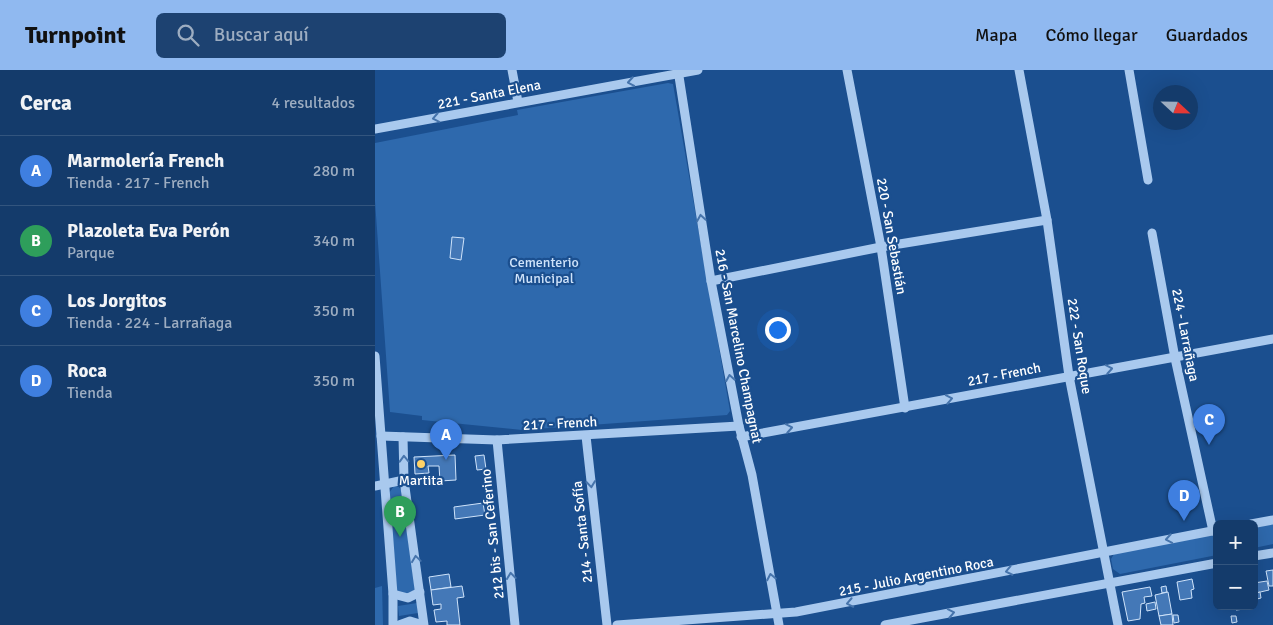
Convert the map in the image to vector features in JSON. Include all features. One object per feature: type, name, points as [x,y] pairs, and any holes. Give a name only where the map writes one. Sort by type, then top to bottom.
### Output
[{"type":"street","points":[[512,70],[518,102]]},
{"type":"street","name":"221 - Santa Elena","points":[[375,129],[698,70]]},
{"type":"street","name":"220 - San Sebastián","points":[[847,70],[881,247],[905,408]]},
{"type":"street","name":"222 - San Roque","points":[[1019,70],[1047,220],[1069,376],[1105,550],[1118,625]]},
{"type":"street","points":[[1129,70],[1148,180]]},
{"type":"street","name":"216 - San Marcelino Champagnat","points":[[679,72],[711,281],[741,437],[752,475],[779,625]]},
{"type":"street","points":[[711,281],[881,247],[1047,220]]},
{"type":"street","name":"224 - Larrañaga","points":[[1152,233],[1175,358],[1213,521]]},
{"type":"street","name":"217 - French","points":[[741,437],[1273,340]]},
{"type":"street","points":[[375,356],[381,436],[380,485],[393,594],[393,625]]},
{"type":"street","name":"217 - French","points":[[381,436],[497,440],[739,426]]},
{"type":"street","name":"214 - Santa Sofía","points":[[586,436],[607,625]]},
{"type":"street","points":[[399,625],[410,621],[423,625],[404,480],[403,437]]},
{"type":"street","name":"212 bis - San Ceferino","points":[[497,440],[515,625]]},
{"type":"street","points":[[380,485],[404,480]]},
{"type":"street","points":[[1258,523],[1273,520]]},
{"type":"street","name":"215 - Julio Argentino Roca","points":[[617,625],[778,614],[843,604],[1105,550],[1213,530]]},
{"type":"street","points":[[1258,555],[1273,553]]},
{"type":"street","points":[[885,625],[1213,563]]},
{"type":"street","points":[[393,594],[408,598],[420,592]]},
{"type":"green space","name":"Cementerio Municipal","points":[[668,83],[673,84],[730,411],[727,415],[522,430],[422,420],[422,416],[390,412],[375,201],[375,143],[518,115],[517,110]]},
{"type":"green space","points":[[394,486],[399,487],[401,490],[415,589],[409,595],[397,592],[389,493]]},
{"type":"green space","points":[[1273,523],[1273,544],[1258,547],[1258,525]]},
{"type":"green space","points":[[1213,535],[1213,556],[1120,574],[1113,569],[1111,559],[1114,554]]},
{"type":"green space","points":[[382,586],[383,625],[375,625],[375,588]]},
{"type":"green space","points":[[417,603],[418,613],[399,616],[398,606]]},
{"type":"building","points":[[452,237],[464,238],[461,260],[450,258]]},
{"type":"building","points":[[455,455],[456,480],[440,481],[439,466],[428,466],[429,473],[415,474],[414,457]]},
{"type":"building","points":[[484,455],[486,469],[477,470],[475,456]]},
{"type":"building","points":[[483,503],[485,515],[455,519],[454,507]]},
{"type":"building","points":[[1273,570],[1273,586],[1269,586],[1266,571]]},
{"type":"building","points":[[449,574],[451,587],[431,590],[429,577]]},
{"type":"building","points":[[1192,579],[1194,589],[1191,590],[1192,598],[1180,600],[1177,582]]},
{"type":"building","points":[[1267,581],[1269,590],[1258,593],[1258,582]]},
{"type":"building","points":[[462,586],[464,597],[457,598],[460,625],[447,625],[447,621],[436,622],[434,610],[441,609],[441,604],[433,605],[431,590]]},
{"type":"building","points":[[1166,586],[1167,592],[1162,593],[1161,587]]},
{"type":"building","points":[[1150,587],[1152,596],[1144,597],[1145,603],[1141,604],[1140,619],[1128,621],[1122,592]]},
{"type":"building","points":[[1168,592],[1172,614],[1159,616],[1155,595]]},
{"type":"building","points":[[1155,602],[1156,609],[1147,611],[1146,604]]},
{"type":"building","points":[[1172,614],[1173,625],[1161,625],[1159,616]]},
{"type":"building","points":[[1173,615],[1178,615],[1179,622],[1174,623]]},
{"type":"building","points":[[1231,616],[1236,616],[1237,622],[1232,623]]},
{"type":"place","name":"Los Jorgitos","points":[[1209,445]]},
{"type":"place","name":"Marmolería French","points":[[446,460]]},
{"type":"place","name":"Martita","points":[[421,464]]},
{"type":"place","name":"Roca","points":[[1184,521]]},
{"type":"place","name":"Plazoleta Eva Perón","points":[[400,537]]}]
